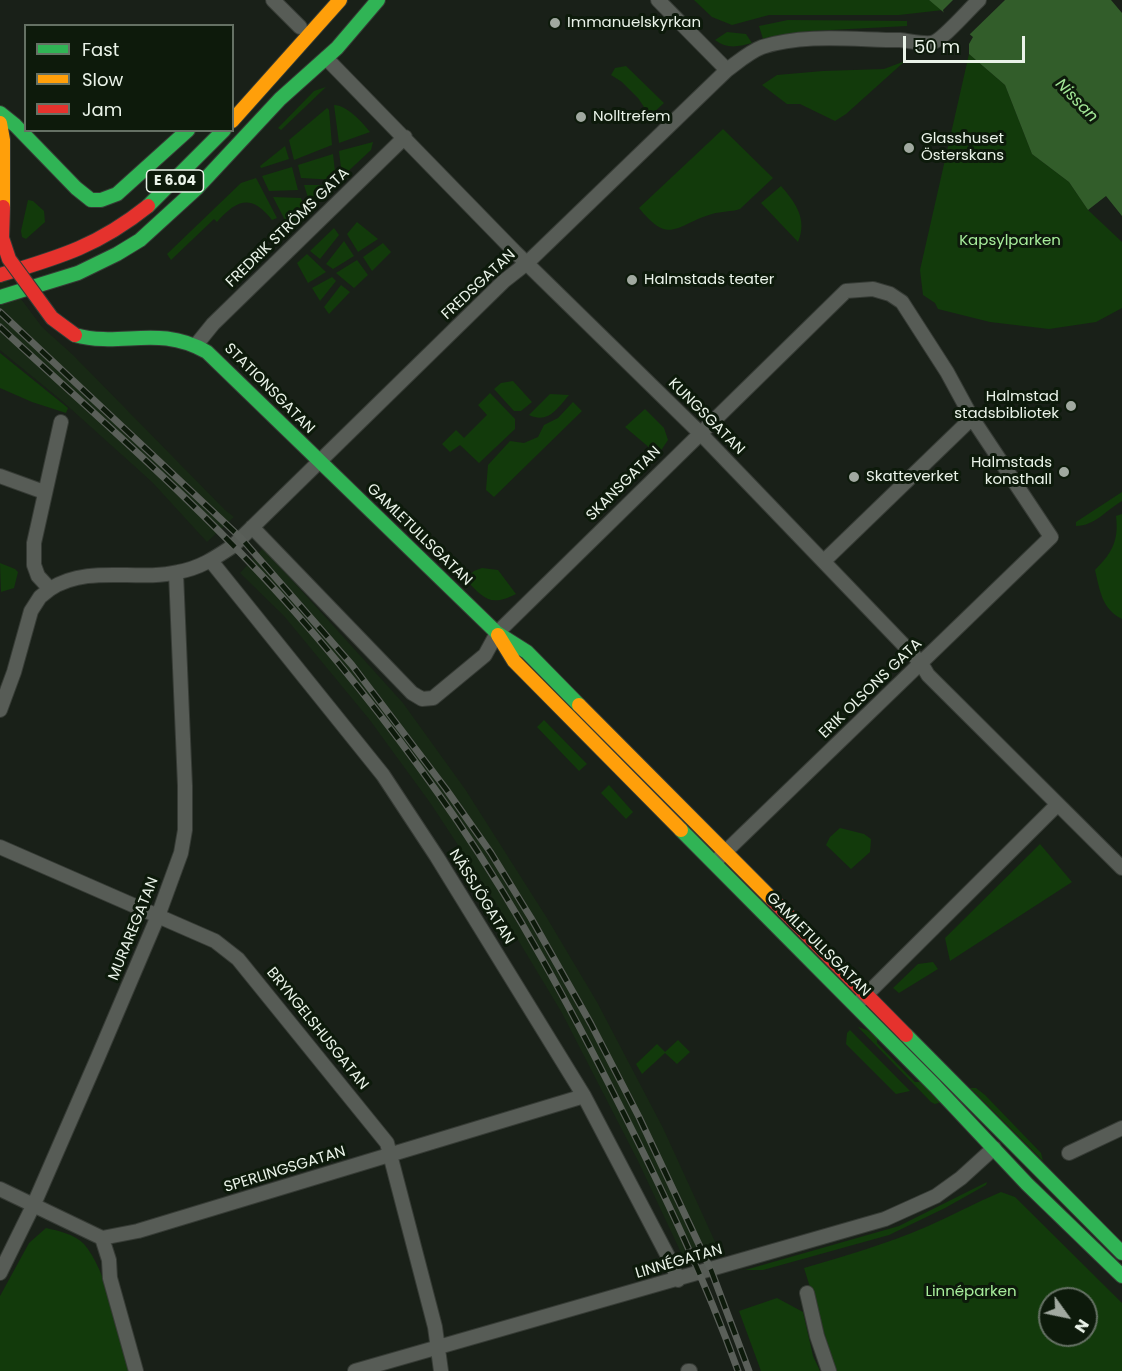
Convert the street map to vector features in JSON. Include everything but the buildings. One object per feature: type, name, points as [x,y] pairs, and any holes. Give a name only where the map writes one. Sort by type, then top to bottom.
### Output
[{"type":"main road","points":[[259,90],[300,27],[324,0]]},
{"type":"main road","points":[[234,116],[340,0]]},
{"type":"main road","name":"E 6.04","points":[[0,297],[78,273],[140,240],[197,188],[280,99],[345,20],[370,0]]},
{"type":"main road","name":"E 6.04","points":[[280,99],[326,58],[378,0]]},
{"type":"main road","points":[[0,113],[91,200],[101,200],[117,194],[186,132]]},
{"type":"main road","name":"STATIONSGATAN","points":[[0,123],[3,140],[2,238],[9,259],[52,318],[75,335],[89,338],[157,337],[184,340],[196,345],[225,367],[318,461]]},
{"type":"main road","name":"E 6.04","points":[[0,275],[94,243],[121,228],[162,193],[222,132]]},
{"type":"main road","name":"GAMLETULLSGATAN","points":[[318,461],[497,633],[527,652],[801,928],[865,996],[1122,1253]]},
{"type":"main road","name":"GAMLETULLSGATAN","points":[[497,633],[514,661],[951,1102],[1043,1199],[1122,1276]]},
{"type":"street","points":[[273,0],[300,27]]},
{"type":"street","points":[[658,0],[728,70]]},
{"type":"street","name":"FREDSGATAN","points":[[50,590],[60,583],[80,578],[176,573],[211,561],[233,546],[504,281],[527,263],[728,70],[761,48],[783,43],[823,40],[906,40],[932,43],[949,30],[979,0]]},
{"type":"street","name":"KUNGSGATAN","points":[[326,58],[527,263],[700,433],[921,663],[928,675],[1122,868]]},
{"type":"street","name":"FREDRIK STRÖMS GATA","points":[[196,345],[213,324],[405,137]]},
{"type":"street","name":"SKANSGATAN","points":[[252,527],[412,693],[422,699],[428,699],[439,695],[485,655],[497,633],[846,291],[873,289],[890,294],[902,302],[947,372],[972,418]]},
{"type":"street","points":[[824,561],[972,418]]},
{"type":"street","name":"ERIK OLSONS GATA","points":[[713,864],[1051,537],[972,418]]},
{"type":"street","points":[[0,710],[14,672],[31,611],[40,597],[50,590],[38,576],[34,553],[44,492],[62,422]]},
{"type":"street","points":[[0,476],[44,492]]},
{"type":"street","name":"NÄSSJÖGATAN","points":[[211,561],[382,775],[437,856],[584,1096],[672,1264],[678,1280]]},
{"type":"street","name":"MURAREGATAN","points":[[0,1273],[34,1204],[158,916],[181,853],[185,830],[176,573]]},
{"type":"street","points":[[855,1006],[1057,805]]},
{"type":"street","name":"BRYNGELSHUSGATAN","points":[[0,847],[215,941],[238,959],[387,1143],[435,1327],[441,1371]]},
{"type":"street","points":[[1109,855],[1122,847]]},
{"type":"street","name":"SPERLINGSGATAN","points":[[102,1238],[138,1232],[584,1096]]},
{"type":"street","points":[[1069,1153],[1122,1128]]},
{"type":"street","name":"LINNÉGATAN","points":[[355,1371],[885,1219],[936,1196],[961,1178],[994,1148]]},
{"type":"street","points":[[0,1189],[102,1238],[109,1260],[110,1278],[136,1371]]},
{"type":"street","points":[[807,1293],[817,1336],[829,1371]]},
{"type":"shaded area","points":[[0,271],[42,327],[73,355],[234,517],[207,542],[152,482],[61,400],[0,350]]},
{"type":"shaded area","points":[[263,548],[403,703],[465,789],[597,1002],[663,1128],[717,1246],[683,1257],[638,1161],[562,1013],[494,900],[431,804],[369,719],[284,616],[240,573]]},
{"type":"green space","points":[[694,0],[929,0],[943,10],[899,15],[769,15],[732,25],[712,17]]},
{"type":"green space","points":[[788,20],[907,21],[907,26],[812,31],[763,39],[759,26]]},
{"type":"green space","points":[[727,32],[746,34],[752,43],[732,46],[715,40]]},
{"type":"green space","name":"Kapsylparken","points":[[969,54],[1005,85],[1032,154],[1069,182],[1088,210],[1122,242],[1122,308],[1096,322],[1049,329],[990,322],[938,309],[935,303],[923,295],[920,270]]},
{"type":"green space","points":[[905,61],[846,114],[835,121],[800,104],[787,104],[762,85],[777,75],[884,69]]},
{"type":"green space","points":[[626,66],[664,103],[650,116],[638,98],[622,82],[611,75],[615,68]]},
{"type":"green space","points":[[326,87],[281,130],[278,128],[314,91]]},
{"type":"green space","points":[[334,105],[349,111],[370,132],[339,143]]},
{"type":"green space","points":[[327,108],[332,145],[294,160],[289,140]]},
{"type":"green space","points":[[723,129],[773,178],[740,209],[712,214],[673,229],[658,227],[639,208]]},
{"type":"green space","points":[[373,142],[371,150],[342,177],[339,151]]},
{"type":"green space","points":[[285,146],[289,159],[261,168],[260,166]]},
{"type":"green space","points":[[333,154],[336,180],[301,178],[298,165]]},
{"type":"green space","points":[[292,167],[298,190],[269,191],[262,176]]},
{"type":"green space","points":[[256,178],[277,218],[272,220],[258,206],[251,203],[238,204],[217,222],[214,219],[171,260],[167,254],[241,183]]},
{"type":"green space","points":[[304,185],[334,185],[311,207]]},
{"type":"green space","points":[[781,186],[791,198],[801,218],[801,234],[798,242],[761,203]]},
{"type":"green space","points":[[273,197],[301,198],[306,213],[296,223],[287,224]]},
{"type":"green space","points":[[28,200],[33,201],[44,211],[45,222],[26,239],[22,237],[21,231]]},
{"type":"green space","points":[[357,222],[378,239],[358,252],[347,234]]},
{"type":"green space","points":[[334,228],[339,235],[320,259],[310,251]]},
{"type":"green space","points":[[344,241],[354,256],[333,269],[326,264]]},
{"type":"green space","points":[[383,243],[391,252],[372,271],[363,257]]},
{"type":"green space","points":[[307,254],[326,272],[308,283],[297,263]]},
{"type":"green space","points":[[357,260],[368,275],[354,288],[336,273]]},
{"type":"green space","points":[[332,277],[336,281],[320,301],[312,288]]},
{"type":"green space","points":[[341,285],[350,292],[329,314],[324,307]]},
{"type":"green space","points":[[0,353],[68,408],[66,413],[0,388]]},
{"type":"green space","points":[[513,381],[532,402],[521,411],[514,411],[494,389],[501,383]]},
{"type":"green space","points":[[490,393],[515,419],[515,429],[479,463],[460,445],[450,452],[442,444],[456,430],[464,438],[487,415],[478,405]]},
{"type":"green space","points":[[550,394],[569,395],[552,414],[542,418],[529,415]]},
{"type":"green space","points":[[573,402],[582,411],[494,497],[486,490],[488,465],[510,441],[524,443],[538,437],[544,425],[558,418]]},
{"type":"green space","points":[[645,409],[664,428],[668,440],[658,455],[625,427]]},
{"type":"green space","points":[[1122,492],[1122,501],[1095,520],[1076,526],[1076,522]]},
{"type":"green space","points":[[1122,514],[1122,619],[1106,605],[1100,592],[1095,570],[1113,546],[1117,525],[1116,516]]},
{"type":"green space","points":[[0,563],[18,572],[14,588],[1,592]]},
{"type":"green space","points":[[482,568],[498,570],[516,594],[499,600],[482,595],[465,579],[474,571]]},
{"type":"green space","points":[[544,720],[587,764],[579,771],[537,727]]},
{"type":"green space","points":[[609,785],[633,812],[626,819],[601,793]]},
{"type":"green space","points":[[840,828],[864,834],[871,839],[870,852],[851,869],[826,845],[830,837]]},
{"type":"green space","points":[[1040,844],[1072,882],[950,961],[945,938]]},
{"type":"green space","points":[[933,962],[938,969],[899,993],[893,988],[918,964]]},
{"type":"green space","points":[[858,1027],[877,1037],[877,1043],[915,1082],[924,1082],[942,1102],[935,1104],[931,1102]]},
{"type":"green space","points":[[850,1030],[910,1091],[896,1094],[846,1044],[847,1033]]},
{"type":"green space","points":[[678,1040],[690,1052],[677,1064],[665,1053],[642,1074],[636,1064],[657,1044],[665,1052]]},
{"type":"green space","points":[[970,1088],[976,1088],[985,1095],[1041,1153],[1043,1161]]},
{"type":"green space","points":[[987,1182],[986,1185],[945,1208],[889,1235],[763,1270],[745,1270],[899,1226]]},
{"type":"green space","name":"Linnéparken","points":[[1001,1192],[1015,1197],[1122,1303],[1122,1371],[836,1371],[804,1268],[865,1249],[935,1223]]},
{"type":"green space","points":[[46,1228],[76,1238],[92,1255],[106,1286],[132,1371],[0,1371],[0,1296],[29,1243]]},
{"type":"green space","points":[[777,1298],[803,1312],[813,1356],[820,1371],[761,1371],[739,1311]]},
{"type":"water","name":"Nissan","points":[[929,0],[1111,0],[1122,13],[1122,216],[1106,196],[1088,210],[1069,182],[1032,154],[1005,85],[969,54],[969,44],[973,37]]},
{"type":"pier","points":[[953,0],[1005,0],[967,37],[944,14],[943,10]]},
{"type":"railway","points":[[0,312],[241,538],[352,665],[446,789],[491,853],[591,1024],[639,1117],[711,1270],[749,1371]]},
{"type":"railway","points":[[0,327],[188,501],[261,574],[359,688],[439,795],[523,925],[601,1068],[683,1236],[738,1371]]},
{"type":"traffic: fast","points":[[0,297],[78,273],[140,240],[197,188],[280,99],[337,48],[378,0]]},
{"type":"traffic: fast","points":[[0,113],[91,200],[101,200],[117,194],[186,132]]},
{"type":"traffic: fast","points":[[148,206],[222,132]]},
{"type":"traffic: fast","points":[[75,335],[109,339],[172,339],[207,352],[497,633],[527,652],[579,705]]},
{"type":"traffic: fast","points":[[681,830],[935,1086],[1027,1184],[1122,1276]]},
{"type":"traffic: fast","points":[[906,1035],[1122,1253]]},
{"type":"traffic: slow","points":[[234,119],[340,0]]},
{"type":"traffic: slow","points":[[0,123],[3,140],[3,207]]},
{"type":"traffic: slow","points":[[498,635],[514,661],[681,830]]},
{"type":"traffic: slow","points":[[579,705],[773,900]]},
{"type":"traffic: jam","points":[[0,275],[78,249],[130,220],[148,206]]},
{"type":"traffic: jam","points":[[3,207],[2,238],[9,259],[52,318],[75,335]]},
{"type":"traffic: jam","points":[[773,900],[906,1035]]},
{"type":"place","name":"Immanuelskyrkan","points":[[555,23]]},
{"type":"place","name":"Nolltrefem","points":[[581,117]]},
{"type":"place","name":"Glasshuset Österskans","points":[[909,148]]},
{"type":"place","name":"Halmstads teater","points":[[632,280]]},
{"type":"place","name":"Halmstad stadsbibliotek","points":[[1071,406]]},
{"type":"place","name":"Halmstads konsthall","points":[[1064,472]]},
{"type":"place","name":"Skatteverket","points":[[854,477]]}]
